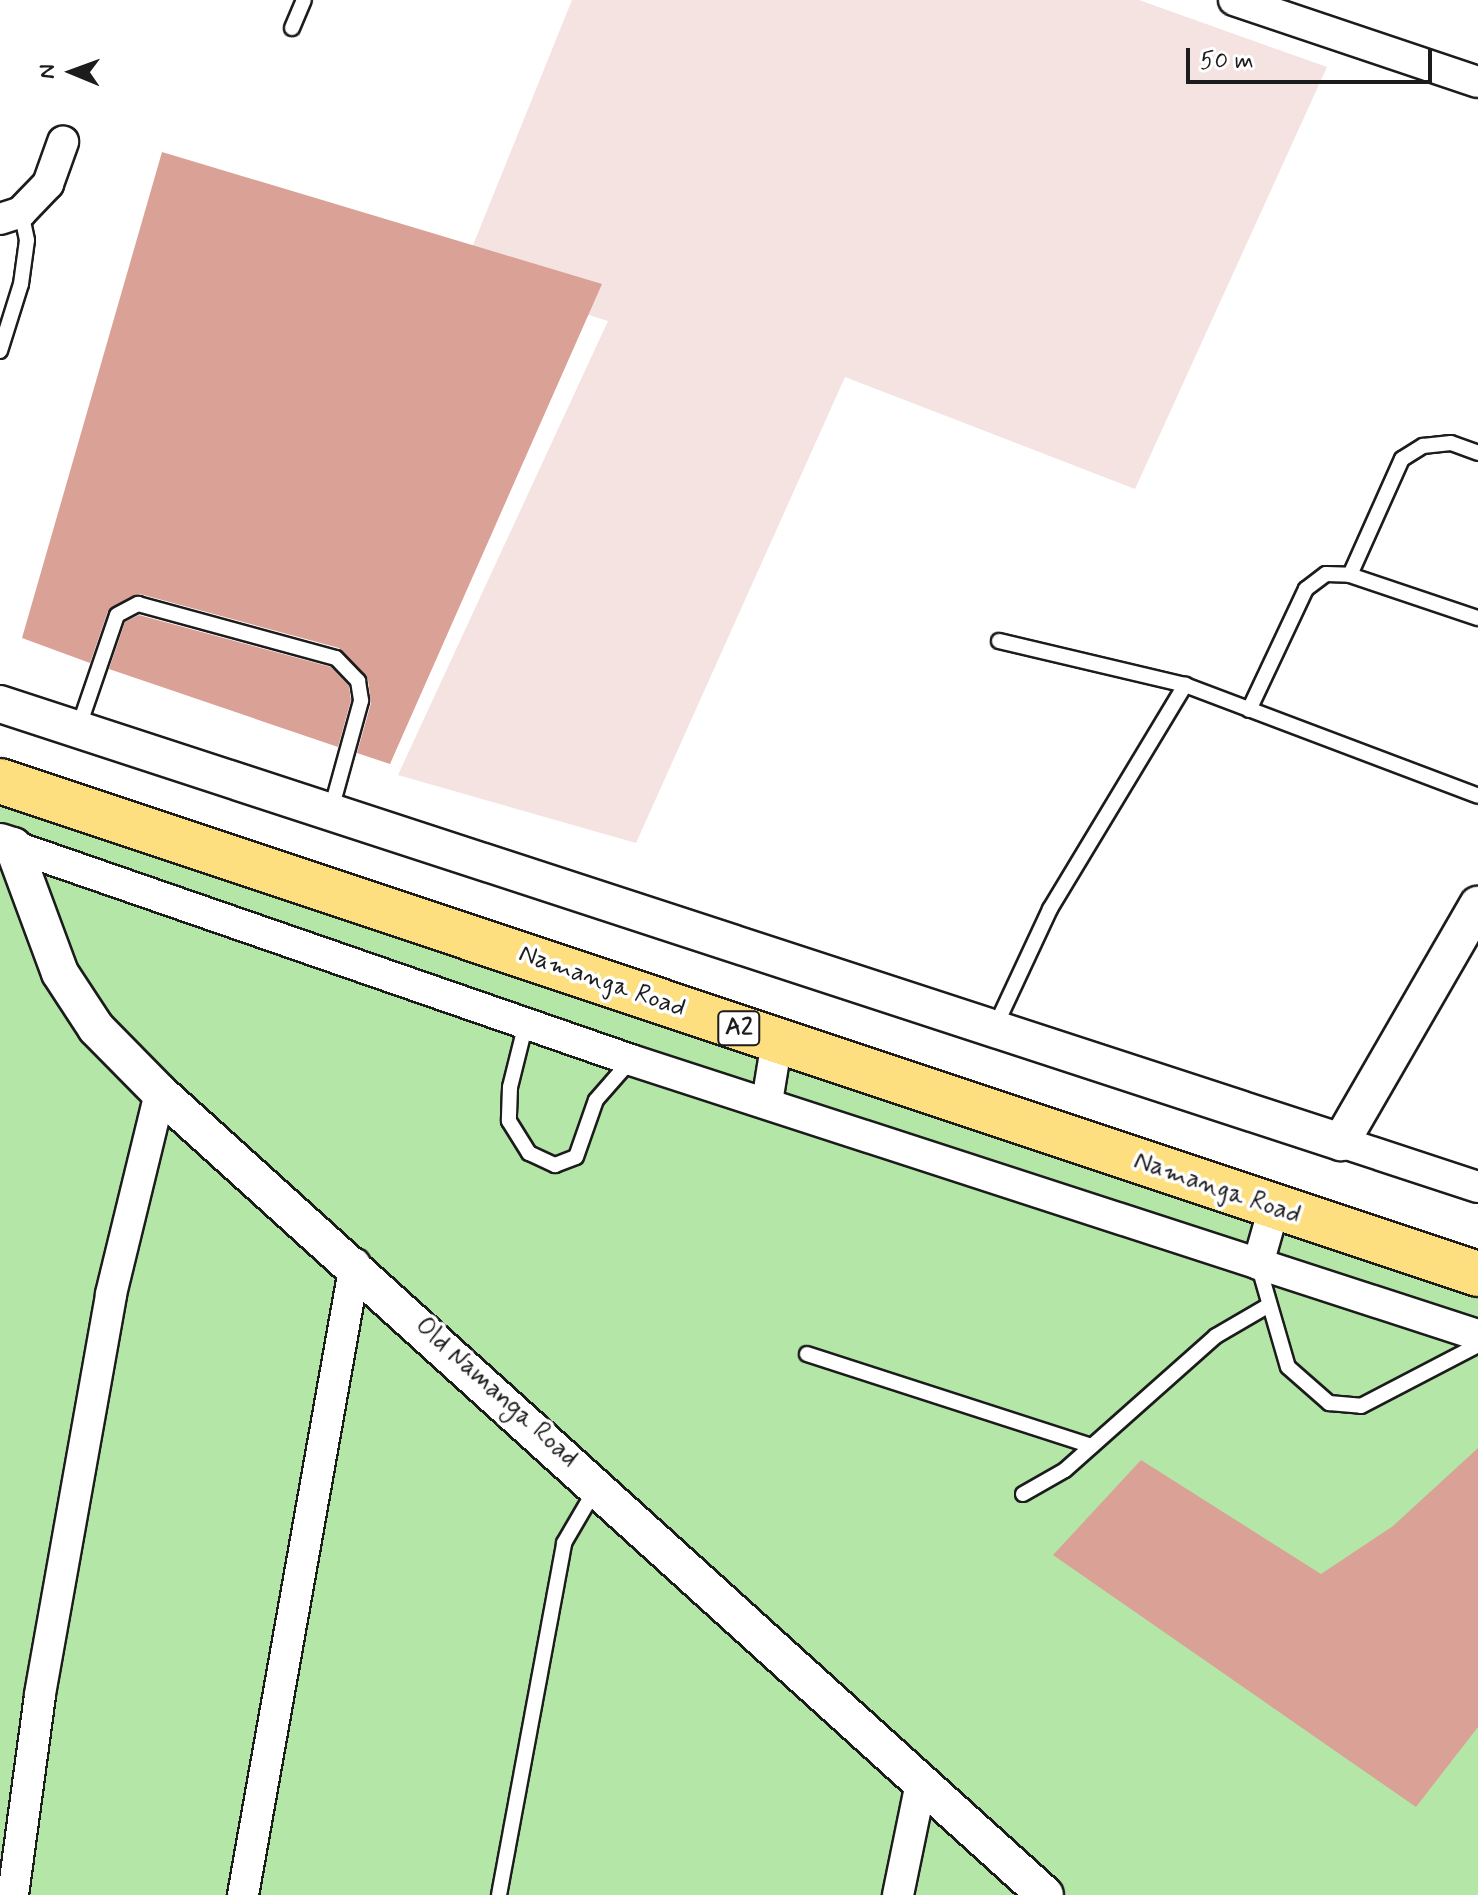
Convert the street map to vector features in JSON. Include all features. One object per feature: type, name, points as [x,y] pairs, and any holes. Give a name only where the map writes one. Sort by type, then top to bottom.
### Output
[{"type":"highway","name":"Namanga Road","points":[[0,781],[1478,1274]]},
{"type":"street","points":[[1234,0],[1478,82]]},
{"type":"street","points":[[11,216],[48,184],[63,142]]},
{"type":"street","points":[[0,704],[1478,1187]]},
{"type":"street","points":[[6,844],[631,1060],[1478,1335]]},
{"type":"street","name":"Old Namanga Road","points":[[6,844],[60,973],[96,1028],[160,1093],[355,1264],[1045,1895]]},
{"type":"street","points":[[1341,1142],[1478,905]]},
{"type":"street","points":[[767,1102],[777,1041]]},
{"type":"street","points":[[13,1895],[40,1694],[111,1294],[160,1093]]},
{"type":"street","points":[[1258,1264],[1274,1208]]},
{"type":"street","points":[[243,1895],[355,1264]]},
{"type":"street","points":[[898,1895],[921,1783]]},
{"type":"lane","points":[[292,28],[304,0]]},
{"type":"lane","points":[[0,351],[21,284],[27,240],[11,216]]},
{"type":"lane","points":[[1350,575],[1402,459],[1423,446],[1451,443],[1478,453]]},
{"type":"lane","points":[[1249,710],[1306,589],[1326,574],[1350,575],[1478,618]]},
{"type":"lane","points":[[77,729],[117,615],[138,604],[336,658],[358,681],[361,701],[331,811]]},
{"type":"lane","points":[[999,641],[1185,685],[1478,796]]},
{"type":"lane","points":[[994,1027],[1050,909],[1185,685]]},
{"type":"lane","points":[[526,1023],[510,1087],[509,1121],[529,1153],[555,1165],[576,1157],[596,1100],[631,1060]]},
{"type":"lane","points":[[1258,1264],[1295,1377],[1339,1407],[1361,1406],[1429,1365],[1478,1345]]},
{"type":"lane","points":[[1023,1494],[1092,1446],[1216,1336],[1269,1305]]},
{"type":"lane","points":[[807,1354],[1092,1446]]},
{"type":"lane","points":[[499,1895],[564,1543],[598,1486]]},
{"type":"shaded area","points":[[572,0],[1139,0],[1327,67],[1135,489],[845,377],[636,843],[398,775],[608,321],[461,275]]},
{"type":"green space","points":[[0,784],[1478,1274],[1478,1895],[0,1895]]},
{"type":"building","points":[[162,152],[602,284],[390,764],[357,753],[371,703],[368,680],[339,648],[140,594],[108,611],[90,663],[22,638]]},
{"type":"building","points":[[139,615],[331,667],[349,686],[351,700],[338,747],[109,669],[125,622]]},
{"type":"building","points":[[1478,1448],[1478,1727],[1416,1807],[1053,1555],[1141,1460],[1321,1574],[1393,1526]]}]
